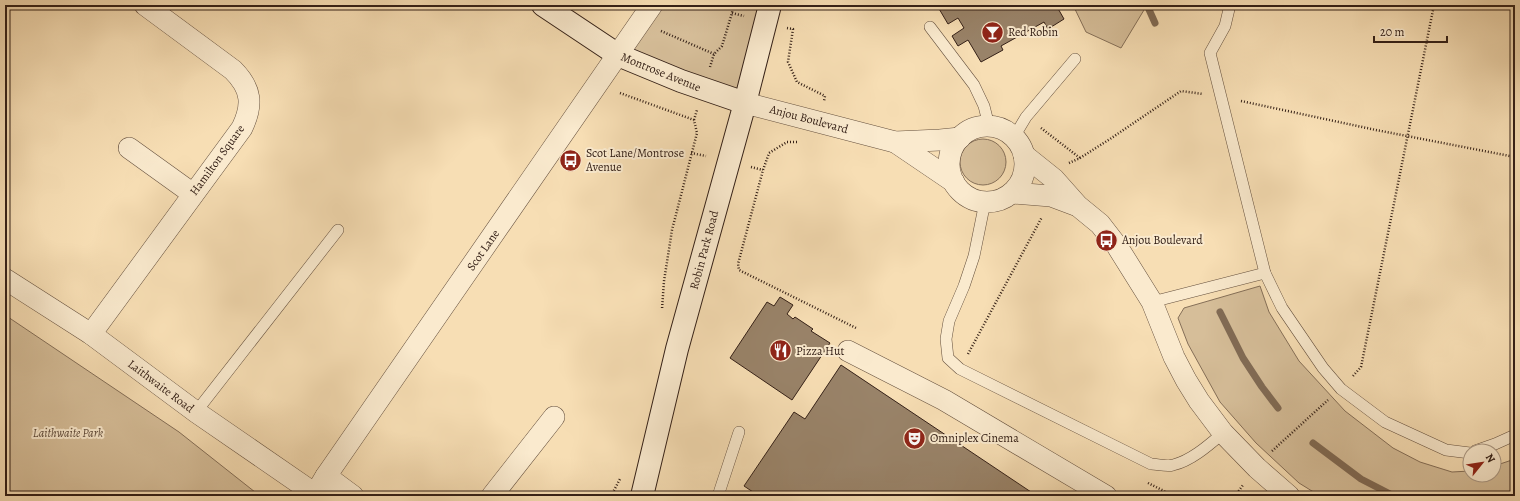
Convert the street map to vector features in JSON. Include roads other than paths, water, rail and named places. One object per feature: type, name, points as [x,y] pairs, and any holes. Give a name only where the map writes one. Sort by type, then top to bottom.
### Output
[{"type":"street","name":"Hamilton Square","points":[[91,334],[168,231],[193,194],[242,128],[248,115],[250,103],[248,90],[243,80],[234,70],[145,5]]},
{"type":"street","name":"Montrose Avenue","points":[[543,5],[618,55],[681,81],[745,103]]},
{"type":"street","name":"Scot Lane","points":[[314,495],[652,5]]},
{"type":"street","name":"Robin Park Road","points":[[642,496],[677,349],[745,103],[770,5]]},
{"type":"street","name":"Anjou Boulevard","points":[[745,103],[895,142],[960,138],[969,131],[979,127],[989,126]]},
{"type":"street","points":[[989,126],[998,128],[1019,146],[1052,187],[1100,224],[1117,246],[1152,302],[1174,357],[1186,380],[1223,433],[1257,468],[1289,496]]},
{"type":"street","points":[[954,182],[951,174],[951,154],[954,145],[960,138]]},
{"type":"street","name":"Anjou Boulevard","points":[[895,142],[954,182],[962,192],[973,199],[985,202]]},
{"type":"street","points":[[985,202],[995,202],[1004,198],[1012,193],[1019,185],[1023,176],[1025,165],[1019,146]]},
{"type":"street","points":[[129,148],[193,194]]},
{"type":"street","points":[[1012,193],[1052,187]]},
{"type":"street","name":"Laithwaite Road","points":[[5,279],[91,334],[196,412],[314,495]]},
{"type":"street","points":[[848,351],[944,400],[1106,496]]},
{"type":"street","points":[[492,496],[554,417]]},
{"type":"street","points":[[326,476],[353,496]]},
{"type":"lane","points":[[1230,5],[1225,26],[1210,53],[1265,273],[1282,308],[1306,345],[1323,368],[1341,388],[1385,422],[1446,450],[1462,452]]},
{"type":"lane","points":[[930,27],[974,85],[984,106],[989,126]]},
{"type":"lane","points":[[1019,146],[1026,117],[1075,59]]},
{"type":"lane","points":[[985,202],[974,256],[964,286],[949,321],[946,339],[948,358],[960,369],[1151,464],[1172,466],[1202,450],[1223,433]]},
{"type":"lane","points":[[196,412],[338,230]]},
{"type":"lane","points":[[1152,302],[1265,273]]},
{"type":"lane","points":[[718,496],[739,432]]},
{"type":"lane","points":[[1497,443],[1515,435]]},
{"type":"waterway","points":[[1147,5],[1155,23]]},
{"type":"waterway","points":[[1220,312],[1243,358],[1278,408]]},
{"type":"waterway","points":[[1313,443],[1361,479],[1394,496]]},
{"type":"place","name":"Red Robin","points":[[992,32]]},
{"type":"place","name":"Scot Lane/Montrose Avenue","points":[[571,160]]},
{"type":"place","name":"Anjou Boulevard","points":[[1106,240]]},
{"type":"place","name":"Pizza Hut","points":[[780,351]]},
{"type":"place","name":"Omniplex Cinema","points":[[915,438]]},
{"type":"park label","name":"Laithwaite Park","points":[[68,433]]}]
